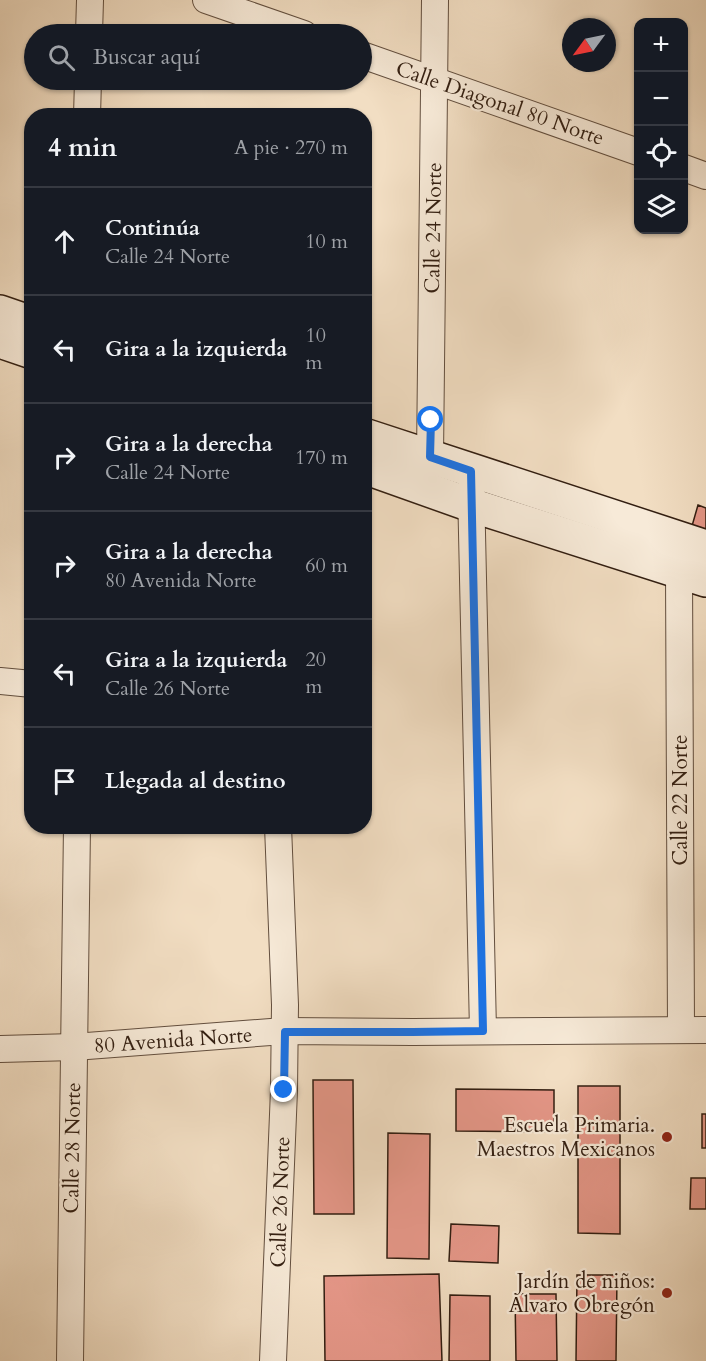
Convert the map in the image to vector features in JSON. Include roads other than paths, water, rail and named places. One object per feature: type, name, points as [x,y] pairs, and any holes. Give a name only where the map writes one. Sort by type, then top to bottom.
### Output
[{"type":"main road","points":[[0,312],[24,320]]},
{"type":"main road","points":[[0,341],[24,349]]},
{"type":"main road","points":[[372,438],[706,547]]},
{"type":"main road","points":[[372,470],[471,506],[693,575]]},
{"type":"street","points":[[89,24],[90,0]]},
{"type":"street","points":[[206,0],[275,24]]},
{"type":"street","name":"Calle 24 Norte","points":[[430,457],[435,0]]},
{"type":"street","name":"Calle Diagonal 80 Norte","points":[[372,58],[634,150]]},
{"type":"street","points":[[87,108],[88,90]]},
{"type":"street","points":[[688,169],[706,176]]},
{"type":"street","points":[[471,471],[483,1031]]},
{"type":"street","name":"Calle 22 Norte","points":[[693,575],[694,1030]]},
{"type":"street","points":[[0,681],[24,683]]},
{"type":"street","name":"Calle 28 Norte","points":[[70,1361],[77,834]]},
{"type":"street","name":"Calle 26 Norte","points":[[273,1361],[285,1032],[278,834]]},
{"type":"street","name":"80 Avenida Norte","points":[[0,1049],[74,1047],[285,1032],[694,1030]]},
{"type":"place","name":"Escuela Primaria. Maestros Mexicanos","points":[[667,1137]]},
{"type":"place","name":"Jardín de niños: Alvaro Obregón","points":[[667,1293]]}]
